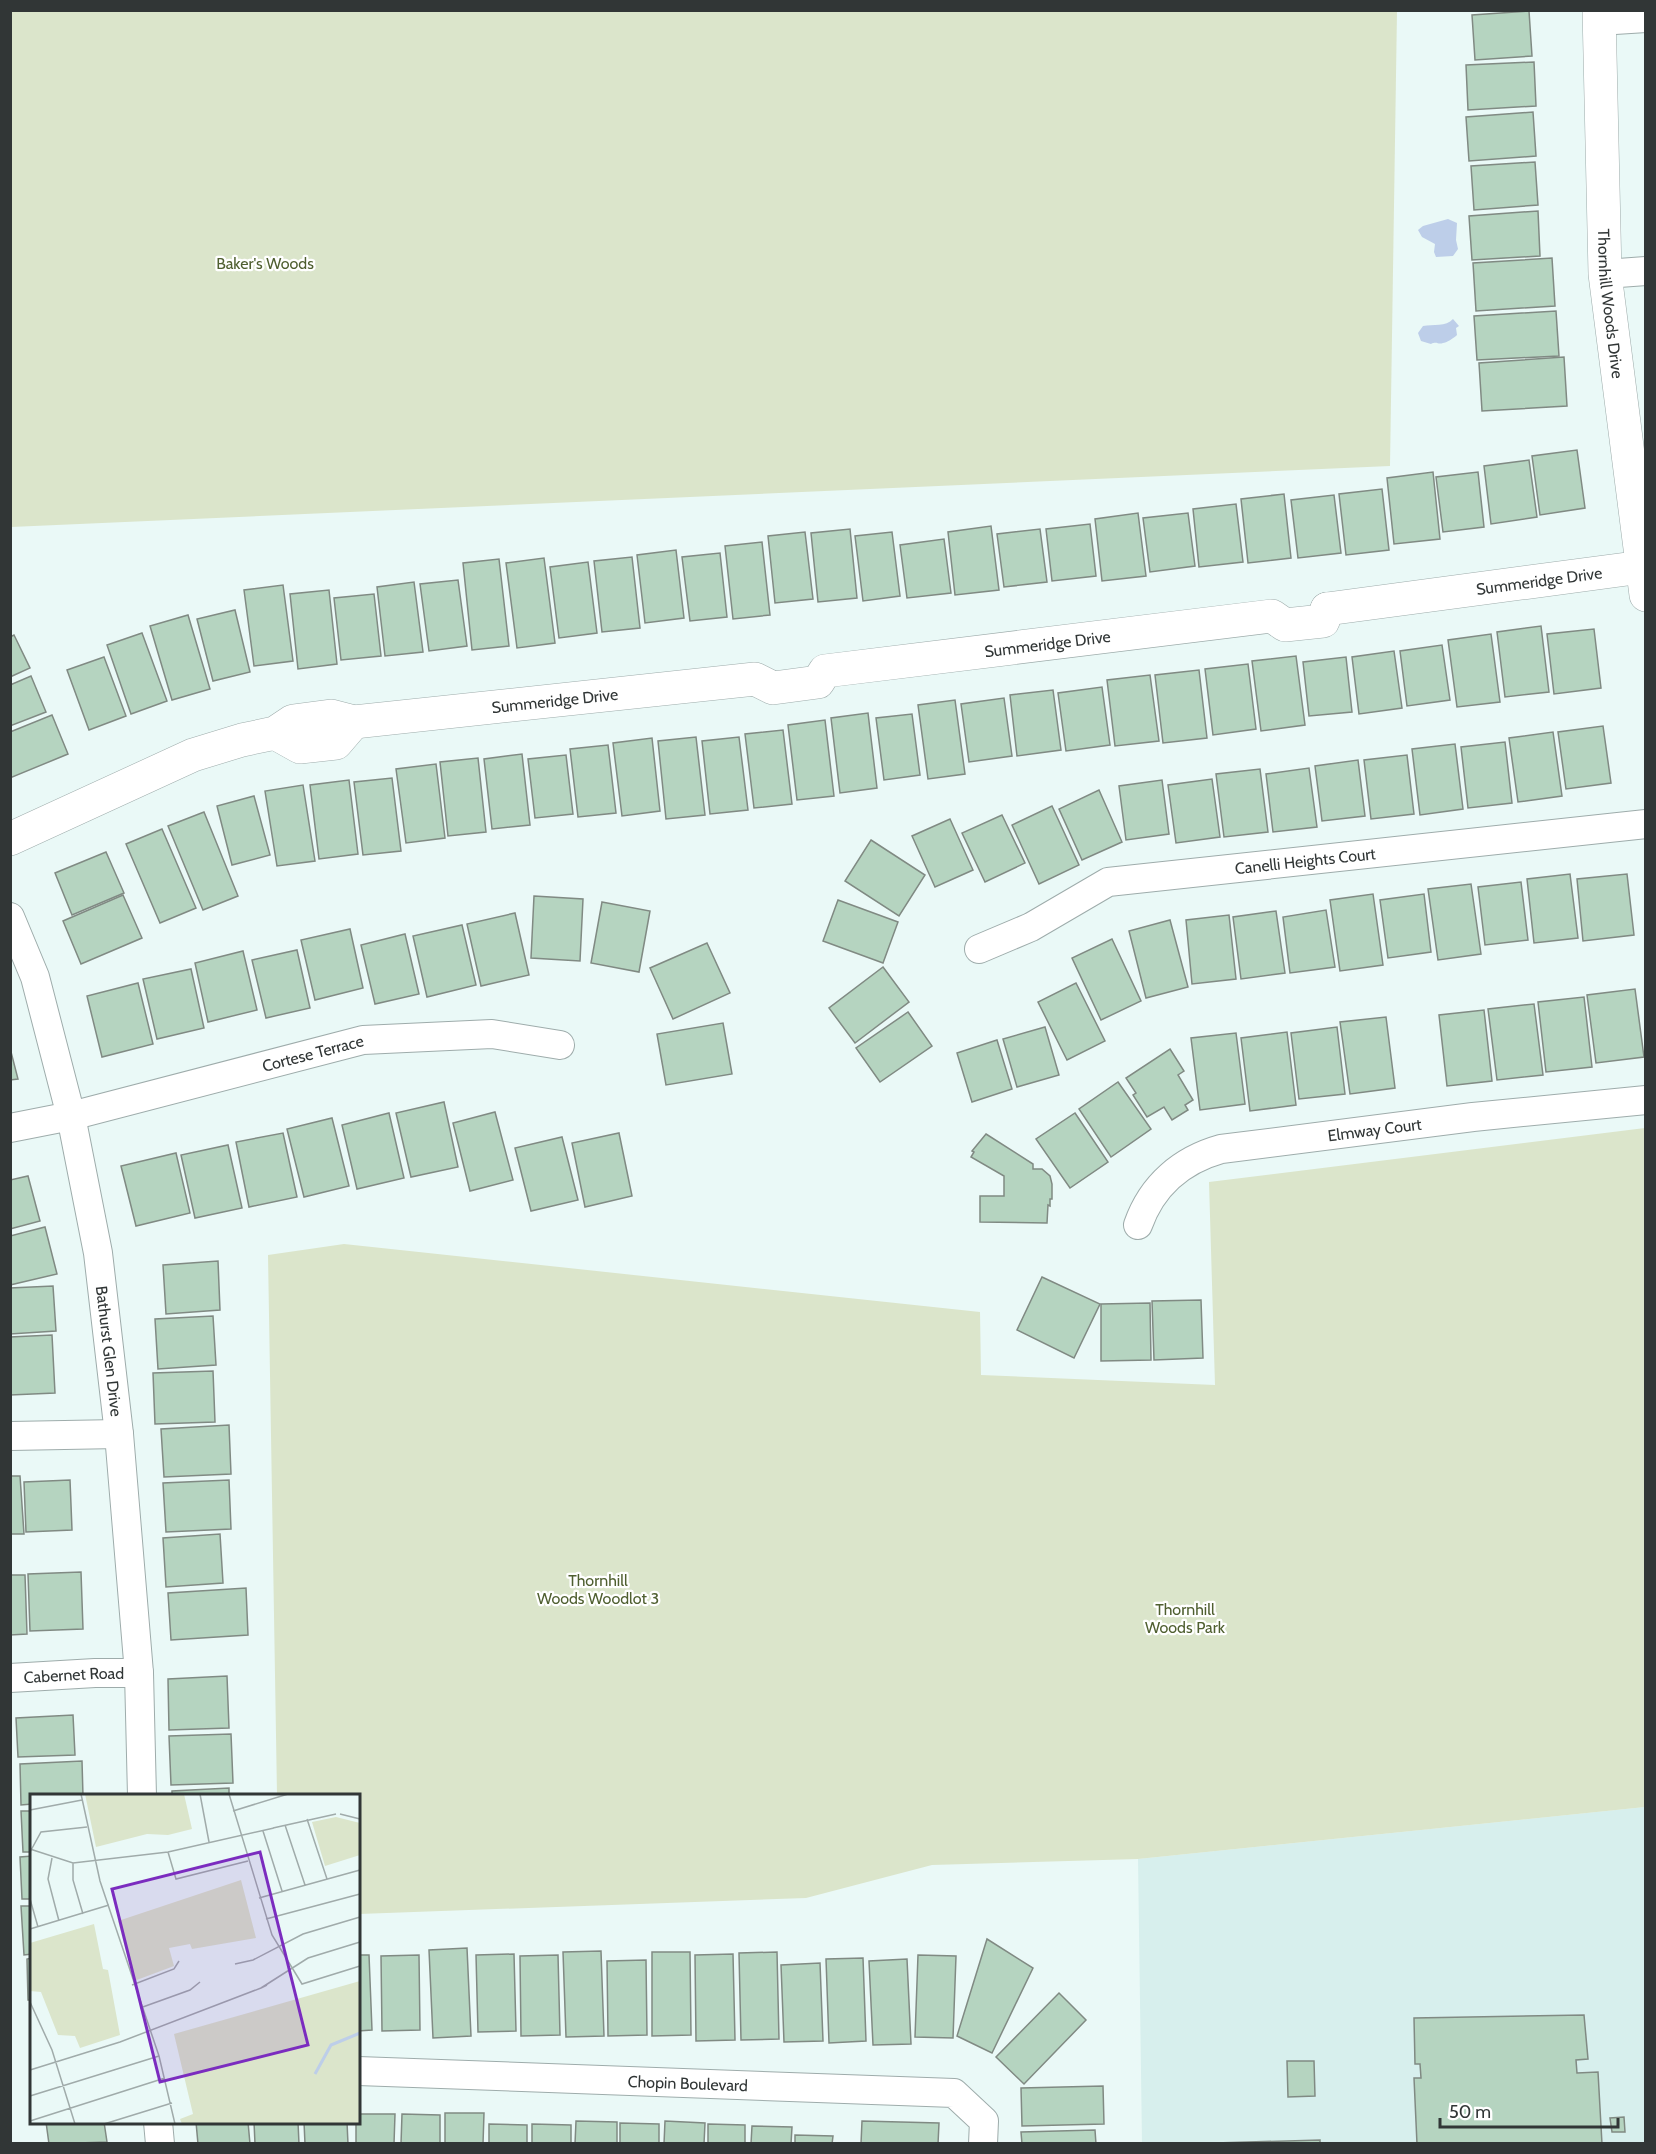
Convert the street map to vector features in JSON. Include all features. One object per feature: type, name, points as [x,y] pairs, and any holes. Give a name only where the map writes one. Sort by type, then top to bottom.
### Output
[{"type":"street","points":[[1599,16],[1646,18]]},
{"type":"street","name":"Thornhill Woods Drive","points":[[1599,16],[1605,274],[1644,576]]},
{"type":"street","points":[[1605,274],[1646,271]]},
{"type":"street","name":"Summeridge Drive","points":[[10,839],[193,755],[275,733],[300,747],[336,742],[354,722],[755,679],[773,688],[818,682],[825,671],[1272,616],[1285,626],[1323,621],[1327,609],[1644,576]]},
{"type":"street","name":"Canelli Heights Court","points":[[980,949],[1031,927],[1108,882],[1646,824]]},
{"type":"street","name":"Bathurst Glen Drive","points":[[10,917],[35,977],[71,1116],[98,1253],[119,1434],[139,1673],[142,1794]]},
{"type":"street","name":"Cortese Terrace","points":[[10,1128],[71,1116],[363,1040],[492,1034],[560,1045]]},
{"type":"street","name":"Elmway Court","points":[[1138,1225],[1150,1198],[1170,1175],[1194,1159],[1221,1149],[1473,1117],[1646,1100]]},
{"type":"street","points":[[10,1436],[119,1434]]},
{"type":"street","name":"Cabernet Road","points":[[10,1678],[139,1673]]},
{"type":"street","name":"Chopin Boulevard","points":[[360,2072],[954,2093],[984,2121],[983,2144]]},
{"type":"street","points":[[158,2124],[160,2144]]},
{"type":"shaded area","points":[[1645,1807],[1645,2143],[1142,2143],[1138,1859]]},
{"type":"green space","name":"Baker's Woods","points":[[10,11],[1397,11],[1390,466],[11,527]]},
{"type":"green space","points":[[1645,1128],[1645,1807],[1138,1859],[932,1865],[806,1898],[360,1914],[360,1794],[277,1794],[268,1255],[344,1244],[980,1312],[981,1375],[1215,1385],[1209,1182]]},
{"type":"water","points":[[1448,219],[1457,223],[1458,249],[1453,256],[1436,257],[1435,244],[1422,237],[1418,230],[1423,226]]},
{"type":"water","points":[[1453,319],[1459,326],[1456,328],[1457,335],[1452,339],[1431,344],[1421,341],[1418,333],[1423,326],[1443,324]]},
{"type":"building","points":[[1529,11],[1532,56],[1475,60],[1472,15]]},
{"type":"building","points":[[1534,62],[1536,106],[1468,110],[1466,65]]},
{"type":"building","points":[[1533,112],[1536,156],[1469,161],[1466,117]]},
{"type":"building","points":[[1535,162],[1538,205],[1474,210],[1471,166]]},
{"type":"building","points":[[1538,211],[1540,256],[1472,260],[1469,216]]},
{"type":"building","points":[[1552,258],[1555,306],[1476,311],[1473,263]]},
{"type":"building","points":[[1556,311],[1559,356],[1477,360],[1474,316]]},
{"type":"building","points":[[1564,357],[1567,406],[1482,411],[1479,363]]},
{"type":"building","points":[[1577,450],[1585,508],[1540,515],[1532,456]]},
{"type":"building","points":[[1529,460],[1537,517],[1491,524],[1484,466]]},
{"type":"building","points":[[1433,472],[1440,539],[1394,544],[1387,478]]},
{"type":"building","points":[[1478,472],[1484,527],[1443,532],[1436,477]]},
{"type":"building","points":[[1382,489],[1389,550],[1346,555],[1339,494]]},
{"type":"building","points":[[1284,494],[1291,558],[1248,563],[1241,499]]},
{"type":"building","points":[[1334,495],[1341,553],[1298,558],[1291,500]]},
{"type":"building","points":[[1236,504],[1243,562],[1199,567],[1193,509]]},
{"type":"building","points":[[1138,513],[1146,576],[1102,581],[1095,519]]},
{"type":"building","points":[[1188,513],[1195,566],[1150,572],[1143,518]]},
{"type":"building","points":[[1090,524],[1096,576],[1052,581],[1046,529]]},
{"type":"building","points":[[991,526],[999,590],[955,595],[948,532]]},
{"type":"building","points":[[850,529],[857,598],[818,602],[811,533]]},
{"type":"building","points":[[1040,529],[1047,582],[1004,587],[997,534]]},
{"type":"building","points":[[805,532],[813,599],[775,603],[768,536]]},
{"type":"building","points":[[892,532],[900,596],[863,601],[855,536]]},
{"type":"building","points":[[944,539],[951,593],[907,598],[900,545]]},
{"type":"building","points":[[762,542],[770,615],[733,619],[725,546]]},
{"type":"building","points":[[676,550],[684,618],[645,623],[637,555]]},
{"type":"building","points":[[720,553],[727,617],[690,621],[682,557]]},
{"type":"building","points":[[632,557],[640,628],[602,632],[594,561]]},
{"type":"building","points":[[544,558],[555,643],[517,648],[506,563]]},
{"type":"building","points":[[499,559],[509,646],[472,650],[463,563]]},
{"type":"building","points":[[588,562],[597,633],[559,638],[550,567]]},
{"type":"building","points":[[458,580],[467,646],[429,651],[420,584]]},
{"type":"building","points":[[414,582],[423,652],[385,656],[377,587]]},
{"type":"building","points":[[283,585],[293,661],[254,666],[244,590]]},
{"type":"building","points":[[329,590],[337,664],[298,669],[290,594]]},
{"type":"building","points":[[374,594],[381,656],[341,660],[334,598]]},
{"type":"building","points":[[235,610],[250,672],[213,681],[197,619]]},
{"type":"building","points":[[188,615],[210,689],[172,700],[150,626]]},
{"type":"building","points":[[1541,626],[1549,692],[1505,697],[1497,632]]},
{"type":"building","points":[[1594,629],[1601,688],[1554,694],[1547,634]]},
{"type":"building","points":[[142,633],[167,701],[131,714],[107,645]]},
{"type":"building","points":[[1491,634],[1500,702],[1457,707],[1448,640]]},
{"type":"building","points":[[14,635],[30,668],[10,677],[10,637]]},
{"type":"building","points":[[1442,645],[1450,700],[1407,706],[1400,651]]},
{"type":"building","points":[[1394,651],[1402,708],[1359,714],[1352,657]]},
{"type":"building","points":[[1296,656],[1305,725],[1261,731],[1252,661]]},
{"type":"building","points":[[104,657],[126,716],[89,730],[67,670]]},
{"type":"building","points":[[1346,657],[1352,712],[1309,716],[1303,662]]},
{"type":"building","points":[[1248,664],[1256,729],[1213,735],[1205,669]]},
{"type":"building","points":[[1199,670],[1207,738],[1163,743],[1155,675]]},
{"type":"building","points":[[1150,675],[1159,741],[1115,746],[1107,680]]},
{"type":"building","points":[[31,676],[46,712],[10,726],[10,685]]},
{"type":"building","points":[[1102,687],[1110,745],[1066,751],[1058,693]]},
{"type":"building","points":[[1053,690],[1061,750],[1017,756],[1010,695]]},
{"type":"building","points":[[1004,698],[1012,756],[969,762],[961,704]]},
{"type":"building","points":[[955,700],[965,774],[928,779],[918,705]]},
{"type":"building","points":[[868,713],[877,788],[840,793],[831,718]]},
{"type":"building","points":[[912,714],[920,775],[884,780],[876,718]]},
{"type":"building","points":[[52,715],[68,754],[10,778],[10,732]]},
{"type":"building","points":[[825,720],[834,796],[797,800],[788,725]]},
{"type":"building","points":[[1603,726],[1611,783],[1566,789],[1558,732]]},
{"type":"building","points":[[783,730],[792,804],[754,808],[745,734]]},
{"type":"building","points":[[1553,732],[1562,796],[1518,802],[1509,738]]},
{"type":"building","points":[[696,737],[705,815],[666,819],[658,741]]},
{"type":"building","points":[[739,737],[748,810],[710,814],[702,741]]},
{"type":"building","points":[[652,738],[660,811],[622,816],[613,743]]},
{"type":"building","points":[[1505,742],[1512,803],[1468,808],[1461,747]]},
{"type":"building","points":[[1455,744],[1463,809],[1420,815],[1412,749]]},
{"type":"building","points":[[608,745],[616,813],[578,817],[570,749]]},
{"type":"building","points":[[522,754],[530,825],[492,829],[484,759]]},
{"type":"building","points":[[566,755],[573,814],[535,818],[528,759]]},
{"type":"building","points":[[1407,755],[1414,814],[1371,819],[1364,760]]},
{"type":"building","points":[[478,758],[486,832],[448,836],[440,762]]},
{"type":"building","points":[[1358,760],[1365,816],[1322,821],[1315,766]]},
{"type":"building","points":[[436,764],[445,838],[406,843],[396,769]]},
{"type":"building","points":[[1309,768],[1317,827],[1273,832],[1266,774]]},
{"type":"building","points":[[1260,769],[1268,832],[1224,837],[1216,774]]},
{"type":"building","points":[[392,778],[401,851],[363,855],[354,782]]},
{"type":"building","points":[[1212,779],[1220,837],[1176,843],[1168,785]]},
{"type":"building","points":[[349,780],[358,854],[319,859],[310,785]]},
{"type":"building","points":[[1162,780],[1169,834],[1126,840],[1119,786]]},
{"type":"building","points":[[303,785],[315,861],[277,866],[265,791]]},
{"type":"building","points":[[1099,790],[1122,842],[1082,860],[1059,809]]},
{"type":"building","points":[[254,796],[270,855],[232,865],[217,806]]},
{"type":"building","points":[[1052,806],[1079,865],[1039,884],[1012,825]]},
{"type":"building","points":[[204,812],[238,896],[203,910],[168,826]]},
{"type":"building","points":[[1002,815],[1025,863],[985,882],[962,833]]},
{"type":"building","points":[[950,819],[973,870],[935,887],[912,836]]},
{"type":"building","points":[[162,829],[196,908],[160,923],[126,844]]},
{"type":"building","points":[[871,840],[925,875],[899,916],[845,881]]},
{"type":"building","points":[[106,852],[124,893],[72,915],[55,873]]},
{"type":"building","points":[[1570,874],[1578,938],[1534,943],[1527,879]]},
{"type":"building","points":[[1627,874],[1634,935],[1583,941],[1577,879]]},
{"type":"building","points":[[1521,882],[1528,940],[1485,945],[1478,887]]},
{"type":"building","points":[[1471,884],[1481,954],[1438,960],[1428,889]]},
{"type":"building","points":[[1373,894],[1383,965],[1340,971],[1330,900]]},
{"type":"building","points":[[1424,894],[1431,952],[1388,958],[1380,900]]},
{"type":"building","points":[[123,895],[142,938],[81,964],[63,921]]},
{"type":"building","points":[[534,896],[583,899],[580,961],[531,958]]},
{"type":"building","points":[[838,900],[898,922],[883,963],[823,941]]},
{"type":"building","points":[[602,902],[650,911],[639,972],[591,963]]},
{"type":"building","points":[[1326,910],[1335,967],[1290,973],[1283,917]]},
{"type":"building","points":[[1276,911],[1285,973],[1241,979],[1233,917]]},
{"type":"building","points":[[515,913],[529,975],[481,986],[467,924]]},
{"type":"building","points":[[1229,915],[1236,979],[1192,984],[1186,920]]},
{"type":"building","points":[[1170,920],[1188,987],[1146,998],[1129,931]]},
{"type":"building","points":[[462,925],[476,985],[427,997],[413,936]]},
{"type":"building","points":[[350,929],[363,988],[315,1000],[301,940]]},
{"type":"building","points":[[405,934],[419,994],[375,1004],[361,945]]},
{"type":"building","points":[[1112,939],[1141,1001],[1101,1020],[1072,958]]},
{"type":"building","points":[[707,943],[730,993],[673,1019],[650,968]]},
{"type":"building","points":[[297,950],[310,1008],[266,1018],[252,960]]},
{"type":"building","points":[[243,951],[257,1010],[208,1022],[195,963]]},
{"type":"building","points":[[883,967],[909,1002],[855,1043],[829,1008]]},
{"type":"building","points":[[191,969],[204,1028],[157,1039],[143,979]]},
{"type":"building","points":[[138,983],[153,1044],[102,1057],[87,996]]},
{"type":"building","points":[[1076,983],[1105,1041],[1067,1060],[1038,1002]]},
{"type":"building","points":[[1635,989],[1644,1057],[1596,1063],[1587,995]]},
{"type":"building","points":[[1584,997],[1592,1067],[1546,1072],[1538,1002]]},
{"type":"building","points":[[1534,1004],[1543,1075],[1497,1080],[1488,1009]]},
{"type":"building","points":[[1484,1010],[1492,1081],[1447,1086],[1439,1015]]},
{"type":"building","points":[[908,1012],[932,1046],[880,1082],[856,1048]]},
{"type":"building","points":[[1386,1017],[1395,1088],[1350,1094],[1340,1022]]},
{"type":"building","points":[[723,1023],[732,1074],[666,1085],[657,1034]]},
{"type":"building","points":[[1045,1027],[1059,1075],[1017,1087],[1003,1039]]},
{"type":"building","points":[[1337,1027],[1345,1094],[1299,1099],[1291,1033]]},
{"type":"building","points":[[1287,1032],[1296,1105],[1250,1111],[1241,1038]]},
{"type":"building","points":[[1236,1033],[1245,1104],[1200,1110],[1191,1038]]},
{"type":"building","points":[[997,1040],[1012,1089],[972,1102],[957,1053]]},
{"type":"building","points":[[10,1048],[18,1079],[10,1080]]},
{"type":"building","points":[[1170,1049],[1184,1071],[1178,1075],[1193,1100],[1185,1105],[1188,1110],[1172,1120],[1164,1107],[1147,1117],[1133,1095],[1136,1093],[1126,1078]]},
{"type":"building","points":[[1118,1082],[1151,1129],[1111,1157],[1079,1109]]},
{"type":"building","points":[[444,1102],[458,1167],[411,1177],[396,1113]]},
{"type":"building","points":[[495,1112],[513,1180],[470,1191],[453,1123]]},
{"type":"building","points":[[389,1113],[404,1178],[357,1189],[342,1125]]},
{"type":"building","points":[[1075,1113],[1108,1162],[1070,1188],[1036,1139]]},
{"type":"building","points":[[332,1118],[349,1186],[304,1197],[287,1129]]},
{"type":"building","points":[[283,1133],[297,1197],[249,1207],[236,1142]]},
{"type":"building","points":[[619,1133],[632,1196],[585,1207],[572,1143]]},
{"type":"building","points":[[986,1134],[1033,1164],[1033,1169],[1042,1169],[1050,1176],[1052,1199],[1050,1199],[1050,1206],[1048,1205],[1047,1223],[980,1222],[980,1196],[1004,1196],[1004,1176],[971,1157],[974,1152],[972,1151]]},
{"type":"building","points":[[562,1137],[578,1200],[531,1211],[515,1148]]},
{"type":"building","points":[[228,1145],[242,1208],[195,1218],[181,1155]]},
{"type":"building","points":[[176,1153],[190,1213],[136,1226],[121,1166]]},
{"type":"building","points":[[28,1176],[40,1221],[10,1229],[10,1180]]},
{"type":"building","points":[[45,1227],[57,1274],[10,1285],[10,1236]]},
{"type":"building","points":[[218,1261],[220,1310],[166,1314],[163,1265]]},
{"type":"building","points":[[1042,1277],[1100,1304],[1074,1358],[1017,1330]]},
{"type":"building","points":[[53,1286],[56,1331],[10,1334],[10,1288]]},
{"type":"building","points":[[1201,1300],[1203,1358],[1154,1360],[1152,1301]]},
{"type":"building","points":[[1150,1303],[1151,1360],[1101,1361],[1101,1304]]},
{"type":"building","points":[[213,1316],[216,1365],[158,1369],[155,1319]]},
{"type":"building","points":[[52,1335],[55,1393],[10,1395],[10,1337]]},
{"type":"building","points":[[213,1371],[215,1422],[155,1424],[153,1373]]},
{"type":"building","points":[[229,1425],[231,1474],[164,1477],[161,1429]]},
{"type":"building","points":[[10,1476],[20,1476],[24,1534],[10,1534]]},
{"type":"building","points":[[70,1480],[72,1530],[26,1532],[24,1482]]},
{"type":"building","points":[[229,1480],[231,1529],[166,1532],[163,1483]]},
{"type":"building","points":[[220,1534],[223,1583],[166,1587],[163,1538]]},
{"type":"building","points":[[81,1572],[83,1629],[30,1631],[28,1574]]},
{"type":"building","points":[[10,1575],[25,1575],[27,1634],[10,1635]]},
{"type":"building","points":[[246,1588],[248,1635],[171,1640],[168,1593]]},
{"type":"building","points":[[227,1676],[229,1728],[169,1730],[168,1679]]},
{"type":"building","points":[[73,1715],[75,1755],[18,1757],[16,1718]]},
{"type":"building","points":[[231,1734],[233,1783],[171,1785],[169,1736]]},
{"type":"building","points":[[82,1761],[83,1794],[30,1794],[30,1804],[21,1805],[20,1764]]},
{"type":"building","points":[[229,1788],[229,1794],[172,1794],[172,1791]]},
{"type":"building","points":[[21,1811],[30,1811],[30,1852],[23,1852]]},
{"type":"building","points":[[30,1856],[30,1899],[22,1899],[20,1857]]},
{"type":"building","points":[[21,1906],[30,1906],[30,1954],[24,1955]]},
{"type":"building","points":[[987,1939],[1033,1968],[992,2053],[957,2036]]},
{"type":"building","points":[[467,1948],[471,2036],[433,2038],[429,1950]]},
{"type":"building","points":[[601,1951],[604,2036],[566,2037],[563,1952]]},
{"type":"building","points":[[652,1952],[690,1952],[691,2035],[652,2036]]},
{"type":"building","points":[[777,1952],[779,2039],[741,2040],[739,1953]]},
{"type":"building","points":[[514,1954],[516,2031],[478,2032],[476,1955]]},
{"type":"building","points":[[733,1954],[735,2040],[696,2041],[695,1955]]},
{"type":"building","points":[[360,1955],[369,1955],[372,2030],[360,2031]]},
{"type":"building","points":[[419,1955],[420,2030],[382,2031],[381,1956]]},
{"type":"building","points":[[558,1955],[560,2035],[521,2036],[520,1956]]},
{"type":"building","points":[[918,1955],[956,1956],[953,2038],[915,2037]]},
{"type":"building","points":[[30,1958],[30,2000],[28,2000],[27,1959]]},
{"type":"building","points":[[863,1958],[866,2041],[829,2043],[826,1959]]},
{"type":"building","points":[[907,1959],[911,2044],[873,2045],[869,1961]]},
{"type":"building","points":[[646,1960],[647,2035],[608,2036],[607,1961]]},
{"type":"building","points":[[820,1963],[823,2041],[784,2042],[781,1965]]},
{"type":"building","points":[[1059,1993],[1086,2020],[1024,2084],[996,2057]]},
{"type":"building","points":[[1584,2015],[1588,2059],[1576,2060],[1577,2073],[1598,2072],[1602,2144],[1417,2144],[1414,2078],[1421,2078],[1420,2064],[1415,2064],[1414,2018]]},
{"type":"building","points":[[1287,2061],[1314,2061],[1315,2096],[1288,2097]]},
{"type":"building","points":[[1103,2086],[1104,2124],[1022,2126],[1021,2088]]},
{"type":"building","points":[[445,2113],[484,2113],[483,2144],[445,2144]]},
{"type":"building","points":[[360,2114],[395,2114],[394,2144],[356,2144],[356,2124],[360,2124]]},
{"type":"building","points":[[402,2114],[440,2115],[440,2144],[401,2144]]},
{"type":"building","points":[[1624,2117],[1625,2132],[1612,2132],[1610,2118]]},
{"type":"building","points":[[576,2121],[617,2122],[617,2144],[575,2144]]},
{"type":"building","points":[[665,2121],[705,2123],[704,2144],[664,2144]]},
{"type":"building","points":[[862,2121],[939,2123],[938,2144],[861,2144]]},
{"type":"building","points":[[620,2123],[659,2124],[659,2144],[620,2144]]},
{"type":"building","points":[[46,2124],[104,2124],[107,2142],[49,2144]]},
{"type":"building","points":[[196,2124],[248,2124],[250,2144],[198,2144]]},
{"type":"building","points":[[254,2124],[298,2124],[299,2144],[255,2144]]},
{"type":"building","points":[[304,2124],[347,2124],[348,2144],[305,2144]]},
{"type":"building","points":[[489,2124],[527,2125],[527,2144],[489,2144]]},
{"type":"building","points":[[532,2124],[571,2125],[571,2144],[532,2144]]},
{"type":"building","points":[[708,2124],[745,2125],[745,2144],[708,2144]]},
{"type":"building","points":[[752,2126],[792,2127],[791,2144],[751,2144]]},
{"type":"building","points":[[1095,2130],[1096,2144],[1022,2144],[1021,2132]]},
{"type":"building","points":[[795,2135],[833,2136],[832,2144],[795,2144]]},
{"type":"building","points":[[1320,2140],[1320,2144],[1215,2143]]},
{"type":"park label","name":"Thornhill Woods Woodlot 3","points":[[598,1589]]},
{"type":"park label","name":"Thornhill Woods Park","points":[[1185,1618]]}]
